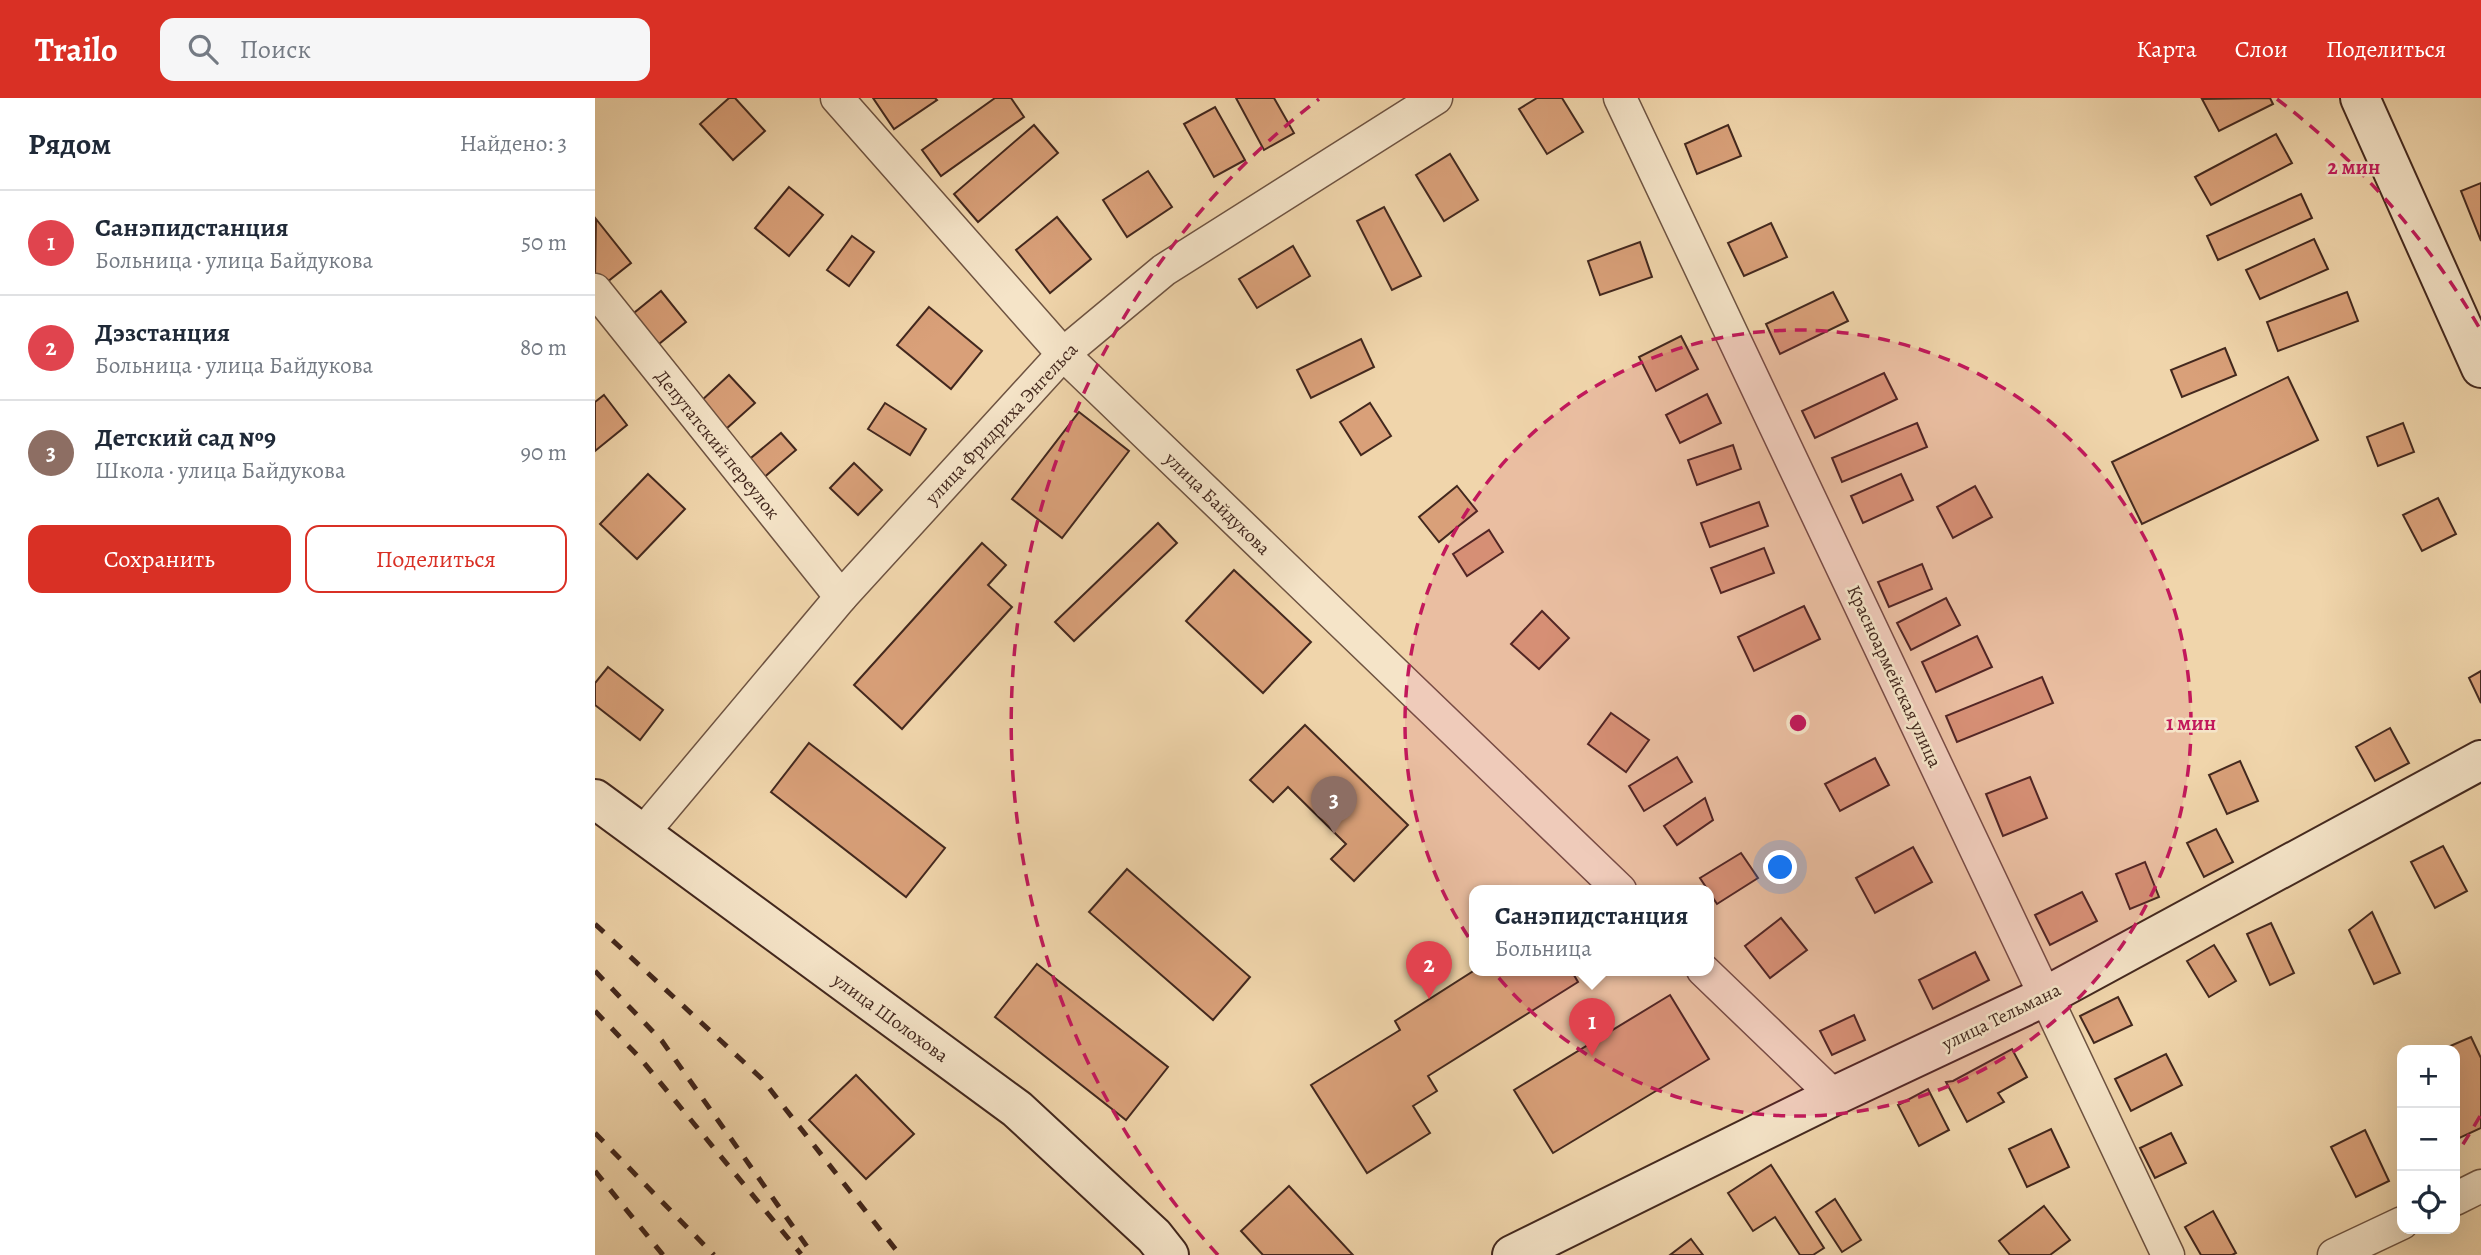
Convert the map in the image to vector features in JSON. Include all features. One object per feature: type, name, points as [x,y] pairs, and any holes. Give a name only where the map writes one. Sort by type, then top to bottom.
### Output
[{"type":"street","name":"улица Байдукова","points":[[837,98],[1063,354],[1615,885]]},
{"type":"street","name":"улица Фридриха Энгельса","points":[[642,834],[841,597],[1063,354],[1164,270],[1436,98]]},
{"type":"street","name":"Красноармейская улица","points":[[1620,98],[2168,1255]]},
{"type":"street","points":[[2360,98],[2481,368]]},
{"type":"street","name":"Депутатский переулок","points":[[595,290],[841,597]]},
{"type":"street","name":"улица Тельмана","points":[[1512,1255],[1834,1096],[2046,996],[2481,760]]},
{"type":"street","name":"улица Шолохова","points":[[595,799],[1017,1109],[1154,1236],[1169,1255]]},
{"type":"street","points":[[1709,976],[1834,1096]]},
{"type":"street","points":[[2460,1196],[2481,1186]]},
{"type":"street","points":[[2334,1255],[2397,1225]]},
{"type":"building","points":[[729,98],[735,98],[765,131],[733,160],[700,124]]},
{"type":"building","points":[[873,98],[935,98],[937,100],[894,129]]},
{"type":"building","points":[[995,98],[1011,98],[1024,117],[941,176],[922,150]]},
{"type":"building","points":[[1236,98],[1274,98],[1294,133],[1264,150]]},
{"type":"building","points":[[1537,98],[1562,98],[1583,132],[1547,154],[1519,109]]},
{"type":"building","points":[[2270,98],[2273,104],[2219,131],[2202,99]]},
{"type":"building","points":[[1215,107],[1245,160],[1214,177],[1184,124]]},
{"type":"building","points":[[1034,125],[1058,153],[978,222],[954,194]]},
{"type":"building","points":[[1728,125],[1741,156],[1697,174],[1685,144]]},
{"type":"building","points":[[2276,134],[2292,163],[2211,205],[2195,177]]},
{"type":"building","points":[[1450,154],[1478,200],[1444,221],[1416,175]]},
{"type":"building","points":[[1148,171],[1172,207],[1127,237],[1103,200]]},
{"type":"building","points":[[2481,183],[2481,241],[2461,191]]},
{"type":"building","points":[[789,187],[823,215],[789,256],[755,228]]},
{"type":"building","points":[[2301,194],[2312,218],[2218,260],[2207,236]]},
{"type":"building","points":[[1384,207],[1421,276],[1392,290],[1357,221]]},
{"type":"building","points":[[1057,217],[1091,259],[1050,293],[1016,250]]},
{"type":"building","points":[[596,219],[631,263],[602,286],[595,278]]},
{"type":"building","points":[[1771,223],[1787,257],[1744,276],[1728,243]]},
{"type":"building","points":[[852,236],[874,252],[849,286],[827,270]]},
{"type":"building","points":[[2314,239],[2328,269],[2260,299],[2246,270]]},
{"type":"building","points":[[1640,242],[1652,277],[1600,295],[1588,261]]},
{"type":"building","points":[[1293,246],[1310,276],[1257,308],[1239,279]]},
{"type":"building","points":[[661,291],[686,322],[654,348],[629,317]]},
{"type":"building","points":[[1833,292],[1848,321],[1780,354],[1766,324]]},
{"type":"building","points":[[2347,292],[2358,321],[2278,351],[2267,322]]},
{"type":"building","points":[[929,307],[982,351],[951,389],[897,345]]},
{"type":"building","points":[[1681,336],[1698,369],[1656,391],[1639,357]]},
{"type":"building","points":[[1361,339],[1374,367],[1311,398],[1297,370]]},
{"type":"building","points":[[2225,348],[2236,375],[2182,397],[2171,370]]},
{"type":"building","points":[[1884,373],[1897,399],[1815,438],[1802,411]]},
{"type":"building","points":[[729,375],[755,403],[726,429],[700,402]]},
{"type":"building","points":[[2288,377],[2318,440],[2142,524],[2112,462]]},
{"type":"building","points":[[1707,394],[1721,423],[1680,443],[1666,415]]},
{"type":"building","points":[[604,395],[627,425],[595,451],[595,402]]},
{"type":"building","points":[[885,403],[926,429],[910,455],[868,429]]},
{"type":"building","points":[[1370,403],[1391,436],[1361,455],[1340,422]]},
{"type":"building","points":[[1079,412],[1129,451],[1062,538],[1012,499]]},
{"type":"building","points":[[1917,423],[1927,447],[1842,482],[1832,458]]},
{"type":"building","points":[[2403,423],[2414,452],[2378,466],[2367,437]]},
{"type":"building","points":[[781,433],[796,450],[761,480],[746,462]]},
{"type":"building","points":[[1733,445],[1741,469],[1697,485],[1688,460]]},
{"type":"building","points":[[854,463],[882,490],[858,515],[830,488]]},
{"type":"building","points":[[648,474],[685,509],[637,559],[600,524]]},
{"type":"building","points":[[1901,474],[1913,500],[1863,523],[1851,496]]},
{"type":"building","points":[[1457,486],[1477,511],[1439,542],[1419,517]]},
{"type":"building","points":[[1975,486],[1992,517],[1953,538],[1937,507]]},
{"type":"building","points":[[2438,498],[2456,534],[2422,551],[2403,515]]},
{"type":"building","points":[[1759,502],[1768,526],[1710,547],[1701,523]]},
{"type":"building","points":[[1158,523],[1177,543],[1074,641],[1055,622]]},
{"type":"building","points":[[1489,530],[1503,552],[1467,576],[1453,554]]},
{"type":"building","points":[[982,543],[1006,565],[988,585],[1012,607],[902,729],[854,685]]},
{"type":"building","points":[[1764,548],[1774,573],[1721,593],[1711,568]]},
{"type":"building","points":[[1922,564],[1932,589],[1889,607],[1878,582]]},
{"type":"building","points":[[1234,570],[1311,642],[1263,693],[1186,621]]},
{"type":"building","points":[[1946,598],[1960,625],[1911,650],[1897,623]]},
{"type":"building","points":[[1804,606],[1820,639],[1754,671],[1738,637]]},
{"type":"building","points":[[1542,611],[1569,638],[1539,669],[1511,644]]},
{"type":"building","points":[[1977,636],[1992,667],[1936,692],[1922,662]]},
{"type":"building","points":[[608,667],[663,710],[640,740],[595,705],[595,683]]},
{"type":"building","points":[[2481,671],[2481,703],[2469,678]]},
{"type":"building","points":[[2042,677],[2053,703],[1957,742],[1946,716]]},
{"type":"building","points":[[1611,713],[1649,740],[1626,772],[1588,744]]},
{"type":"building","points":[[1305,725],[1408,825],[1354,881],[1331,859],[1346,844],[1288,787],[1273,802],[1250,780]]},
{"type":"building","points":[[2390,728],[2409,763],[2375,781],[2356,747]]},
{"type":"building","points":[[809,743],[945,848],[906,897],[771,792]]},
{"type":"building","points":[[1677,757],[1692,782],[1644,811],[1629,786]]},
{"type":"building","points":[[1875,758],[1889,785],[1840,811],[1825,784]]},
{"type":"building","points":[[2240,761],[2258,801],[2227,814],[2209,775]]},
{"type":"building","points":[[2030,777],[2047,818],[2003,836],[1986,794]]},
{"type":"building","points":[[1705,798],[1713,820],[1677,845],[1664,826]]},
{"type":"building","points":[[2216,829],[2233,862],[2204,877],[2187,843]]},
{"type":"building","points":[[2443,846],[2467,891],[2435,908],[2411,862]]},
{"type":"building","points":[[1913,847],[1932,882],[1875,913],[1856,878]]},
{"type":"building","points":[[1741,853],[1758,878],[1717,904],[1714,899],[1714,885],[1705,885],[1700,878]]},
{"type":"building","points":[[2145,862],[2159,897],[2130,909],[2116,874]]},
{"type":"building","points":[[1127,869],[1250,977],[1213,1020],[1089,912]]},
{"type":"building","points":[[2082,892],[2097,921],[2050,945],[2035,915]]},
{"type":"building","points":[[2372,912],[2400,973],[2374,984],[2349,930]]},
{"type":"building","points":[[1781,918],[1807,950],[1770,978],[1745,946]]},
{"type":"building","points":[[2271,923],[2294,973],[2270,985],[2247,934]]},
{"type":"building","points":[[2214,945],[2236,981],[2209,997],[2187,961]]},
{"type":"building","points":[[1975,952],[1989,980],[1933,1009],[1919,980]]},
{"type":"building","points":[[1037,964],[1168,1067],[1126,1120],[995,1017]]},
{"type":"building","points":[[1469,974],[1469,976],[1574,976],[1578,982],[1428,1076],[1437,1091],[1413,1106],[1430,1133],[1367,1173],[1311,1085],[1400,1030],[1395,1021]]},
{"type":"building","points":[[1670,995],[1709,1059],[1553,1153],[1514,1090]]},
{"type":"building","points":[[2118,997],[2132,1025],[2094,1043],[2080,1016]]},
{"type":"building","points":[[1854,1015],[1865,1040],[1832,1055],[1820,1031]]},
{"type":"building","points":[[2471,1037],[2481,1058],[2481,1128],[2460,1138],[2460,1045],[2453,1045]]},
{"type":"building","points":[[2012,1049],[2027,1077],[1998,1093],[2004,1102],[1967,1122],[1946,1082],[1953,1081]]},
{"type":"building","points":[[2166,1054],[2182,1085],[2131,1111],[2115,1079]]},
{"type":"building","points":[[856,1075],[914,1134],[866,1179],[809,1120]]},
{"type":"building","points":[[1928,1089],[1949,1130],[1919,1146],[1898,1105]]},
{"type":"building","points":[[2051,1129],[2069,1167],[2027,1187],[2009,1149]]},
{"type":"building","points":[[2365,1130],[2389,1181],[2356,1197],[2331,1147]]},
{"type":"building","points":[[2171,1133],[2186,1163],[2155,1178],[2140,1148]]},
{"type":"building","points":[[1771,1165],[1824,1248],[1813,1255],[1800,1255],[1775,1217],[1753,1231],[1728,1193]]},
{"type":"building","points":[[1289,1186],[1353,1255],[1263,1255],[1241,1231]]},
{"type":"building","points":[[1835,1199],[1861,1240],[1842,1252],[1816,1212]]},
{"type":"building","points":[[2044,1206],[2070,1240],[2050,1255],[2010,1255],[1999,1241]]},
{"type":"building","points":[[2213,1211],[2236,1253],[2232,1255],[2201,1255],[2185,1227]]},
{"type":"building","points":[[1691,1239],[1703,1255],[1670,1255]]},
{"type":"railway","points":[[595,924],[762,1079],[900,1255]]},
{"type":"railway","points":[[595,971],[662,1041],[813,1255]]},
{"type":"railway","points":[[595,1011],[640,1058],[801,1254]]},
{"type":"railway","points":[[595,1133],[714,1255]]},
{"type":"railway","points":[[595,1171],[663,1255]]},
{"type":"place","name":"Детский сад №9","points":[[1334,834]]},
{"type":"place","name":"Дэзстанция","points":[[1429,999]]},
{"type":"place","name":"Санэпидстанция","points":[[1592,1056]]}]
